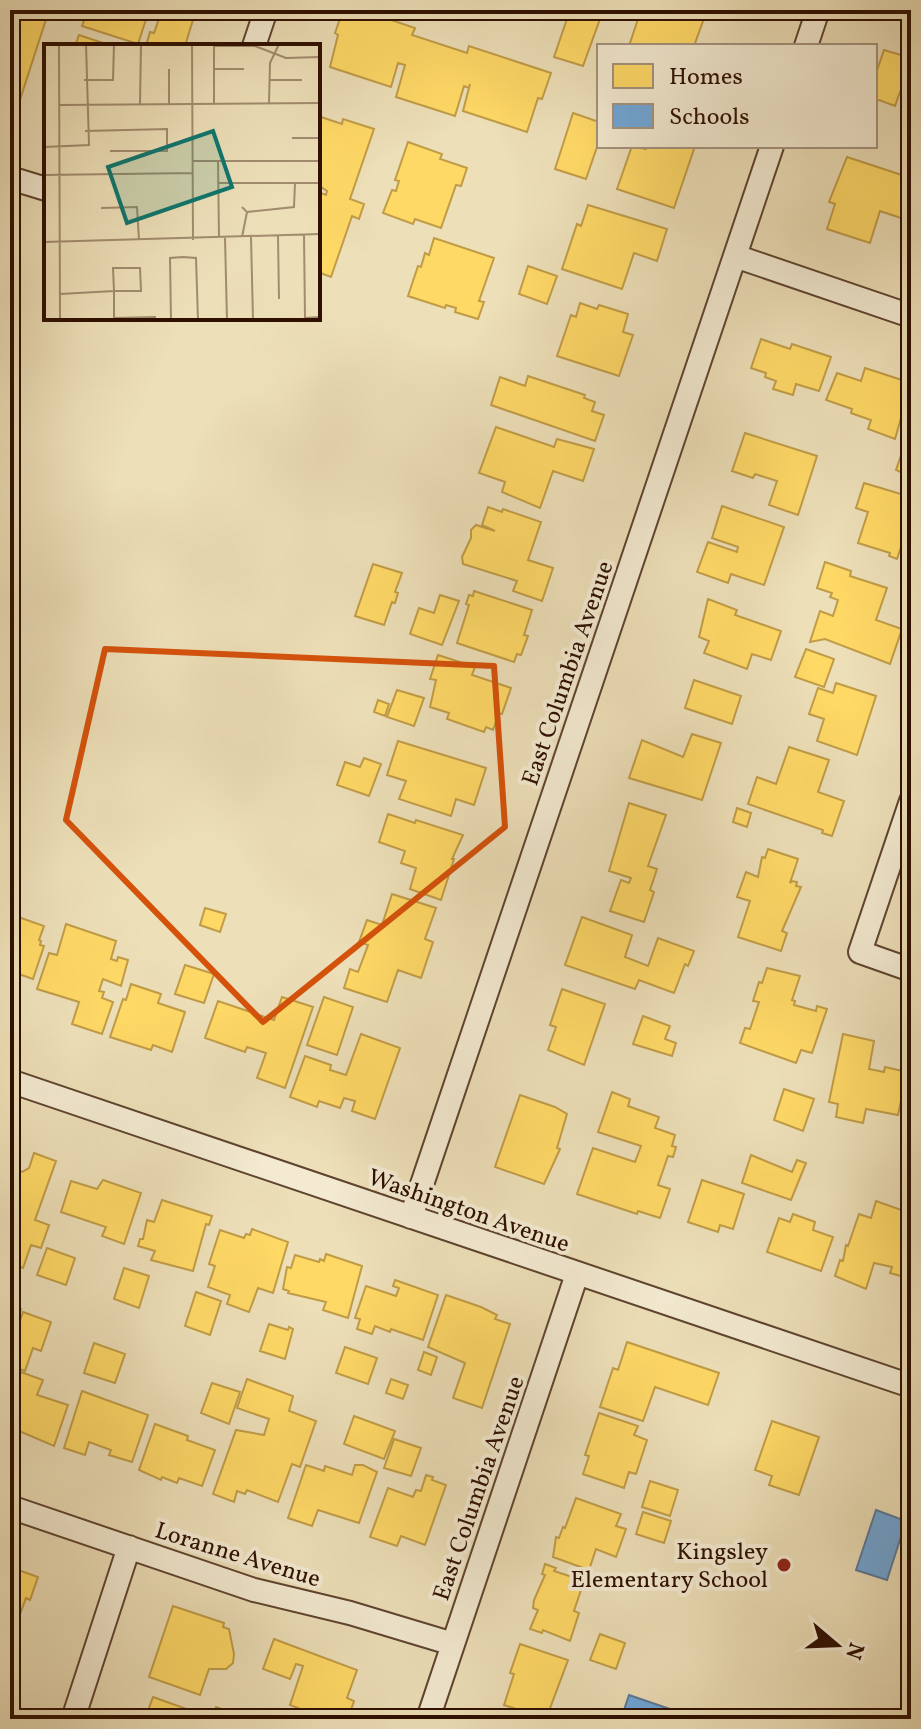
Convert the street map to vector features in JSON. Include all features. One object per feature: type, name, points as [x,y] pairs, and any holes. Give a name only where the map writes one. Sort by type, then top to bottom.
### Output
[{"type":"street","points":[[255,44],[266,10]]},
{"type":"street","points":[[807,44],[818,10]]},
{"type":"street","name":"East Columbia Avenue","points":[[411,1217],[771,148]]},
{"type":"street","points":[[10,178],[44,188]]},
{"type":"street","points":[[735,256],[911,316]]},
{"type":"street","points":[[911,801],[860,952],[911,970]]},
{"type":"street","name":"Washington Avenue","points":[[10,1081],[911,1386]]},
{"type":"street","name":"East Columbia Avenue","points":[[428,1719],[577,1274]]},
{"type":"street","name":"Loranne Avenue","points":[[10,1507],[254,1590],[350,1613],[453,1644]]},
{"type":"street","points":[[73,1719],[129,1547]]},
{"type":"highlighted area","points":[[105,649],[494,666],[505,827],[263,1022],[66,820]]},
{"type":"building: Homes","points":[[10,10],[49,10],[17,109],[10,107]]},
{"type":"building: Homes","points":[[88,10],[149,10],[138,44],[82,26]]},
{"type":"building: Homes","points":[[162,10],[196,10],[186,44],[147,44],[150,32],[154,33]]},
{"type":"building: Homes","points":[[343,10],[362,10],[415,28],[412,35],[467,53],[469,46],[551,73],[542,99],[538,98],[527,132],[463,111],[469,88],[464,86],[455,116],[396,97],[405,65],[398,63],[391,87],[330,67],[338,35],[335,33]]},
{"type":"building: Homes","points":[[570,10],[583,10],[601,16],[583,66],[554,57]]},
{"type":"building: Homes","points":[[641,10],[707,10],[695,44],[630,44]]},
{"type":"building: Homes","points":[[79,35],[106,44],[76,44]]},
{"type":"building: Homes","points":[[884,50],[911,58],[911,95],[900,92],[895,106],[877,100],[877,70]]},
{"type":"building: Homes","points":[[573,113],[597,121],[597,147],[586,179],[555,169]]},
{"type":"building: Homes","points":[[320,117],[342,124],[343,119],[374,129],[350,199],[364,204],[359,219],[352,216],[331,277],[320,273],[320,193],[326,195],[327,191],[320,186]]},
{"type":"building: Homes","points":[[408,142],[442,154],[440,159],[467,168],[461,186],[456,185],[441,228],[415,219],[413,224],[383,213],[392,190],[396,191],[399,181],[395,180]]},
{"type":"building: Homes","points":[[631,148],[694,148],[674,208],[617,189]]},
{"type":"building: Homes","points":[[847,157],[911,178],[910,221],[880,211],[870,243],[827,229],[835,204],[829,202]]},
{"type":"building: Homes","points":[[588,205],[667,229],[657,261],[634,253],[622,289],[562,269],[577,224],[581,226]]},
{"type":"building: Homes","points":[[434,238],[494,258],[479,301],[484,302],[478,319],[455,312],[456,308],[446,305],[445,308],[408,296],[418,266],[421,267],[425,253],[429,255]]},
{"type":"building: Homes","points":[[528,266],[557,276],[547,304],[519,294]]},
{"type":"building: Homes","points":[[580,303],[628,314],[623,332],[633,335],[619,376],[557,356],[571,315],[576,317]]},
{"type":"building: Homes","points":[[761,339],[790,349],[792,344],[831,357],[819,391],[796,384],[793,395],[773,389],[776,381],[765,377],[766,373],[751,368]]},
{"type":"building: Homes","points":[[865,368],[911,383],[895,439],[868,429],[871,420],[851,413],[852,409],[826,400],[837,373],[861,381]]},
{"type":"building: Homes","points":[[528,376],[585,395],[584,398],[595,402],[592,411],[604,415],[595,441],[491,405],[500,377],[525,386]]},
{"type":"building: Homes","points":[[911,426],[911,477],[896,470]]},
{"type":"building: Homes","points":[[496,427],[554,447],[557,439],[594,449],[583,481],[553,471],[540,508],[502,492],[505,482],[479,473]]},
{"type":"building: Homes","points":[[745,433],[817,456],[798,515],[769,505],[777,481],[732,471]]},
{"type":"building: Homes","points":[[864,483],[911,497],[911,524],[897,559],[889,556],[890,553],[858,543],[868,512],[856,508]]},
{"type":"building: Homes","points":[[722,506],[784,527],[764,585],[731,574],[728,583],[697,572],[708,542],[737,552],[738,547],[712,538]]},
{"type":"building: Homes","points":[[488,507],[541,522],[528,560],[553,568],[542,601],[513,591],[517,581],[463,564],[462,557],[471,538],[471,530],[476,525],[495,531],[482,525]]},
{"type":"building: Homes","points":[[825,562],[851,571],[850,576],[887,588],[876,620],[902,629],[890,664],[825,639],[810,642],[820,611],[833,616],[838,600],[830,597],[832,593],[817,588]]},
{"type":"building: Homes","points":[[373,564],[402,573],[395,592],[398,593],[395,603],[392,602],[384,625],[355,616]]},
{"type":"building: Homes","points":[[474,591],[532,610],[524,635],[528,636],[521,655],[517,654],[514,662],[457,643],[469,605],[466,604]]},
{"type":"building: Homes","points":[[440,595],[459,601],[442,645],[410,634],[419,608],[434,613]]},
{"type":"building: Homes","points":[[708,599],[737,610],[735,615],[781,631],[771,660],[752,654],[747,669],[704,653],[709,641],[699,637]]},
{"type":"building: Homes","points":[[806,649],[834,659],[824,687],[795,677]]},
{"type":"building: Homes","points":[[438,655],[475,667],[472,675],[511,688],[493,730],[486,727],[484,732],[447,719],[449,713],[430,707],[436,680],[430,679]]},
{"type":"building: Homes","points":[[694,680],[741,696],[732,724],[685,708]]},
{"type":"building: Homes","points":[[836,683],[876,696],[857,755],[817,741],[824,719],[809,714],[818,688],[833,693]]},
{"type":"building: Homes","points":[[397,690],[424,698],[414,726],[387,717]]},
{"type":"building: Homes","points":[[378,700],[389,704],[385,716],[374,712]]},
{"type":"building: Homes","points":[[692,734],[721,743],[702,800],[629,778],[642,740],[683,757]]},
{"type":"building: Homes","points":[[398,741],[486,768],[474,805],[456,799],[451,816],[399,799],[406,781],[387,775]]},
{"type":"building: Homes","points":[[789,747],[829,760],[818,792],[844,801],[832,836],[822,833],[823,830],[748,804],[757,777],[776,784]]},
{"type":"building: Homes","points":[[364,758],[381,764],[369,796],[337,785],[345,762],[360,767]]},
{"type":"building: Homes","points":[[629,803],[666,815],[648,866],[657,869],[650,890],[654,892],[644,922],[610,911],[621,880],[629,883],[631,878],[609,871]]},
{"type":"building: Homes","points":[[737,808],[751,813],[747,827],[733,822]]},
{"type":"building: Homes","points":[[388,814],[463,835],[452,859],[441,900],[410,889],[416,868],[401,863],[405,851],[379,842]]},
{"type":"building: Homes","points":[[768,849],[798,859],[790,883],[797,882],[796,886],[801,887],[782,931],[787,933],[781,951],[738,937],[750,901],[737,897],[746,872],[758,877],[762,857],[765,858]]},
{"type":"building: Homes","points":[[392,894],[436,908],[425,939],[433,942],[421,978],[398,970],[387,1002],[344,988],[350,969],[358,972],[368,945],[359,942],[367,920],[382,925]]},
{"type":"building: Homes","points":[[205,908],[226,914],[220,932],[200,925]]},
{"type":"building: Homes","points":[[10,914],[44,926],[39,940],[40,945],[44,946],[33,979],[10,971]]},
{"type":"building: Homes","points":[[582,917],[632,935],[625,957],[648,966],[658,938],[694,951],[688,966],[685,964],[674,993],[639,980],[635,989],[565,965]]},
{"type":"building: Homes","points":[[66,924],[116,941],[111,959],[117,961],[118,957],[128,960],[121,986],[103,979],[99,991],[104,992],[102,998],[113,1002],[102,1034],[72,1024],[79,1002],[37,989],[49,953],[57,955]]},
{"type":"building: Homes","points":[[185,965],[214,974],[204,1003],[175,994]]},
{"type":"building: Homes","points":[[767,968],[800,976],[792,1000],[795,1001],[794,1005],[816,1011],[817,1006],[827,1009],[812,1053],[801,1050],[796,1063],[740,1043],[745,1028],[750,1029],[759,1002],[753,1001]]},
{"type":"building: Homes","points":[[131,984],[161,994],[158,1003],[185,1012],[172,1052],[153,1045],[151,1050],[110,1037]]},
{"type":"building: Homes","points":[[562,989],[605,1004],[584,1065],[548,1050],[556,1027],[550,1025]]},
{"type":"building: Homes","points":[[282,997],[313,1007],[285,1088],[257,1078],[266,1053],[247,1047],[245,1052],[205,1038],[218,1001],[274,1020]]},
{"type":"building: Homes","points":[[324,997],[353,1007],[337,1055],[307,1045]]},
{"type":"building: Homes","points":[[643,1016],[670,1026],[665,1039],[676,1043],[672,1056],[633,1044]]},
{"type":"building: Homes","points":[[361,1034],[400,1048],[375,1119],[352,1111],[355,1101],[344,1098],[340,1108],[319,1101],[317,1107],[290,1097],[305,1056],[331,1065],[330,1070],[346,1075]]},
{"type":"building: Homes","points":[[843,1034],[874,1041],[869,1069],[884,1072],[885,1067],[907,1072],[898,1115],[866,1109],[863,1123],[836,1117],[838,1104],[829,1102]]},
{"type":"building: Homes","points":[[784,1089],[814,1099],[803,1131],[774,1120]]},
{"type":"building: Homes","points":[[612,1092],[630,1099],[628,1106],[659,1117],[655,1128],[675,1135],[673,1157],[668,1156],[658,1185],[670,1189],[660,1218],[638,1211],[637,1214],[577,1194],[593,1148],[635,1162],[641,1146],[598,1132]]},
{"type":"building: Homes","points":[[520,1095],[567,1114],[557,1148],[560,1149],[544,1184],[495,1167]]},
{"type":"building: Homes","points":[[34,1153],[56,1161],[35,1220],[49,1225],[41,1248],[31,1245],[23,1268],[10,1263],[10,1238],[17,1219],[10,1216],[10,1167],[22,1172],[29,1168]]},
{"type":"building: Homes","points":[[751,1155],[792,1172],[797,1160],[806,1163],[791,1200],[742,1183]]},
{"type":"building: Homes","points":[[103,1180],[141,1193],[124,1244],[102,1236],[106,1227],[61,1212],[71,1181],[97,1189]]},
{"type":"building: Homes","points":[[702,1180],[744,1194],[733,1229],[720,1225],[718,1232],[688,1222]]},
{"type":"building: Homes","points":[[162,1200],[212,1216],[209,1225],[206,1224],[193,1271],[151,1260],[155,1251],[138,1246],[140,1239],[143,1239],[147,1220],[154,1222]]},
{"type":"building: Homes","points":[[876,1201],[907,1212],[901,1229],[911,1232],[911,1269],[908,1278],[890,1273],[892,1267],[874,1263],[866,1289],[835,1276],[859,1214],[871,1218]]},
{"type":"building: Homes","points":[[793,1214],[815,1222],[813,1230],[833,1237],[821,1271],[767,1252],[779,1218],[790,1222]]},
{"type":"building: Homes","points":[[252,1229],[288,1242],[273,1293],[258,1288],[249,1312],[227,1304],[230,1295],[208,1287],[215,1266],[209,1264],[220,1230],[244,1238],[246,1234],[250,1235]]},
{"type":"building: Homes","points":[[47,1248],[75,1258],[66,1285],[37,1275]]},
{"type":"building: Homes","points":[[326,1254],[362,1266],[348,1318],[323,1310],[326,1302],[283,1289],[287,1267],[291,1268],[295,1255],[319,1262],[320,1259],[324,1261]]},
{"type":"building: Homes","points":[[124,1268],[149,1276],[139,1308],[114,1299]]},
{"type":"building: Homes","points":[[395,1280],[438,1295],[423,1340],[375,1326],[372,1334],[357,1329],[360,1319],[355,1318],[366,1286],[396,1296],[399,1288],[393,1286]]},
{"type":"building: Homes","points":[[196,1292],[221,1301],[210,1335],[185,1326]]},
{"type":"building: Homes","points":[[446,1295],[481,1307],[497,1315],[495,1319],[510,1324],[482,1408],[453,1398],[465,1363],[428,1347]]},
{"type":"building: Homes","points":[[10,1305],[21,1309],[18,1319],[10,1316]]},
{"type":"building: Homes","points":[[23,1312],[51,1322],[41,1351],[33,1348],[25,1371],[10,1366],[10,1349]]},
{"type":"building: Homes","points":[[269,1324],[293,1329],[285,1359],[260,1351]]},
{"type":"building: Homes","points":[[627,1342],[719,1373],[708,1405],[655,1387],[643,1421],[600,1407],[613,1368],[618,1370]]},
{"type":"building: Homes","points":[[94,1343],[125,1354],[115,1383],[84,1373]]},
{"type":"building: Homes","points":[[345,1347],[377,1358],[368,1384],[336,1373]]},
{"type":"building: Homes","points":[[424,1352],[437,1357],[431,1375],[418,1370]]},
{"type":"building: Homes","points":[[10,1372],[20,1375],[21,1372],[43,1380],[37,1395],[68,1405],[54,1446],[12,1428]]},
{"type":"building: Homes","points":[[247,1379],[293,1396],[289,1411],[316,1421],[300,1467],[292,1464],[278,1502],[247,1490],[245,1494],[237,1491],[234,1502],[213,1494],[236,1430],[264,1435],[269,1419],[237,1408]]},
{"type":"building: Homes","points":[[391,1379],[408,1385],[403,1399],[386,1393]]},
{"type":"building: Homes","points":[[212,1383],[240,1392],[229,1424],[201,1413]]},
{"type":"building: Homes","points":[[82,1391],[148,1415],[132,1462],[109,1455],[111,1450],[89,1442],[85,1455],[64,1448]]},
{"type":"building: Homes","points":[[599,1413],[638,1426],[634,1435],[647,1440],[636,1474],[629,1472],[624,1488],[583,1474],[589,1456],[585,1455]]},
{"type":"building: Homes","points":[[354,1416],[395,1431],[384,1459],[344,1444]]},
{"type":"building: Homes","points":[[772,1421],[819,1437],[799,1495],[769,1485],[772,1476],[755,1470]]},
{"type":"building: Homes","points":[[155,1424],[215,1450],[202,1486],[179,1478],[177,1483],[162,1477],[161,1480],[139,1470]]},
{"type":"building: Homes","points":[[394,1439],[421,1448],[411,1476],[384,1468]]},
{"type":"building: Homes","points":[[306,1465],[324,1471],[325,1466],[352,1475],[355,1465],[363,1465],[377,1472],[359,1523],[318,1510],[312,1526],[288,1518]]},
{"type":"building: Homes","points":[[426,1475],[446,1485],[425,1545],[401,1536],[397,1546],[370,1537],[388,1488],[413,1497],[416,1490],[421,1491]]},
{"type":"building: Homes","points":[[650,1481],[678,1490],[670,1516],[642,1507]]},
{"type":"building: Homes","points":[[576,1498],[621,1514],[616,1526],[626,1529],[616,1557],[596,1549],[589,1570],[553,1557],[556,1537],[559,1538],[565,1528]]},
{"type":"building: Homes","points":[[643,1512],[671,1521],[664,1543],[636,1534]]},
{"type":"building: Homes","points":[[545,1564],[556,1568],[554,1571],[584,1581],[574,1611],[579,1613],[570,1641],[543,1630],[542,1633],[530,1629],[538,1610],[533,1608],[534,1600],[545,1575],[542,1574]]},
{"type":"building: Homes","points":[[10,1567],[38,1577],[16,1625],[10,1623]]},
{"type":"building: Homes","points":[[173,1606],[224,1623],[223,1627],[229,1629],[233,1663],[226,1669],[209,1669],[200,1695],[149,1677]]},
{"type":"building: Homes","points":[[600,1634],[625,1643],[616,1669],[590,1660]]},
{"type":"building: Homes","points":[[274,1639],[357,1670],[347,1698],[354,1701],[348,1719],[293,1717],[298,1708],[290,1705],[303,1666],[296,1664],[290,1679],[263,1669]]},
{"type":"building: Homes","points":[[520,1644],[568,1660],[546,1719],[504,1705]]},
{"type":"building: Homes","points":[[153,1697],[198,1713],[196,1719],[145,1719]]},
{"type":"building: Homes","points":[[216,1707],[242,1716],[241,1719],[212,1719]]},
{"type":"building: Homes","points":[[572,1710],[599,1719],[569,1719]]},
{"type":"building: Schools","points":[[876,1510],[906,1521],[887,1580],[856,1570]]},
{"type":"building: Schools","points":[[629,1695],[699,1719],[621,1719]]},
{"type":"place","name":"Kingsley Elementary School","points":[[784,1565]]}]
